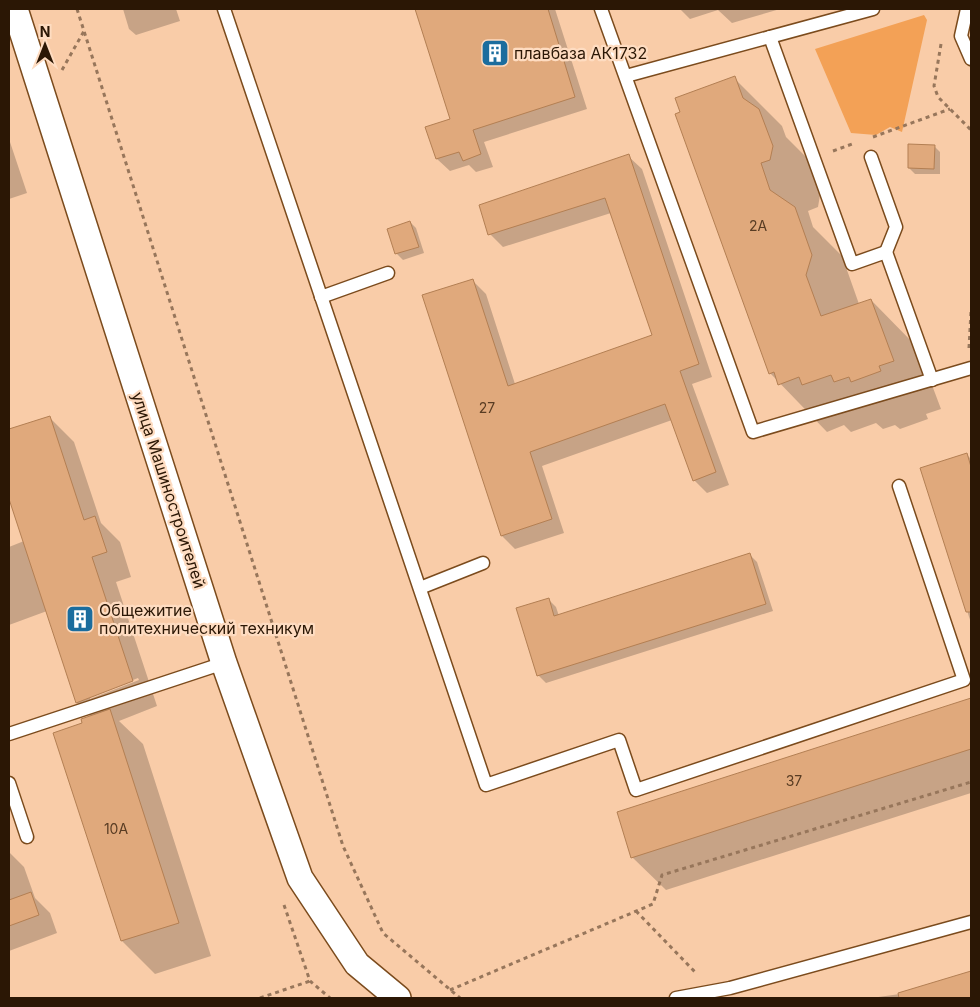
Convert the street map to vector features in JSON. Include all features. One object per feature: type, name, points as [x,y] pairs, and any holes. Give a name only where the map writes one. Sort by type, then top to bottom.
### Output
[{"type":"street","name":"улица Машиностроителей","points":[[15,9],[224,663],[300,878],[357,964],[398,998]]},
{"type":"lane","points":[[224,9],[486,785],[619,740],[636,790],[964,680],[899,486]]},
{"type":"lane","points":[[601,9],[754,432],[970,368]]},
{"type":"lane","points":[[626,76],[873,9]]},
{"type":"lane","points":[[967,9],[961,36],[971,59]]},
{"type":"lane","points":[[770,37],[852,264],[886,252]]},
{"type":"lane","points":[[871,157],[896,227],[886,252],[932,380]]},
{"type":"lane","points":[[322,297],[388,273]]},
{"type":"lane","points":[[420,588],[483,563]]},
{"type":"lane","points":[[9,734],[224,663]]},
{"type":"lane","points":[[9,784],[27,837]]},
{"type":"lane","points":[[676,998],[714,991],[971,922]]},
{"type":"path","points":[[77,9],[344,846],[382,933],[460,998]]},
{"type":"path","points":[[942,38],[934,86],[938,97],[971,130]]},
{"type":"path","points":[[868,138],[950,109]]},
{"type":"path","points":[[813,158],[859,142]]},
{"type":"path","points":[[970,368],[971,311]]},
{"type":"path","points":[[450,990],[653,904],[662,875],[971,782]]},
{"type":"path","points":[[636,911],[714,991]]},
{"type":"path","points":[[260,998],[310,981],[330,998]]},
{"type":"shaded area","points":[[924,15],[927,20],[902,132],[890,127],[876,135],[851,133],[815,49]]},
{"type":"building","name":"плавбаза АК1732","points":[[415,9],[548,9],[575,97],[473,130],[481,154],[463,161],[459,152],[436,159],[425,127],[450,119]]},
{"type":"building","points":[[735,76],[743,98],[759,109],[773,146],[770,160],[761,163],[770,190],[795,207],[812,255],[806,275],[821,316],[871,299],[894,361],[879,366],[881,371],[851,382],[849,377],[834,382],[831,375],[802,385],[799,377],[778,385],[774,372],[769,374],[675,114],[680,112],[675,98]]},
{"type":"building","points":[[908,144],[935,145],[934,169],[908,168]]},
{"type":"building","points":[[629,154],[699,364],[680,371],[716,472],[693,481],[665,404],[530,452],[552,519],[501,536],[422,295],[473,279],[508,386],[652,335],[605,198],[488,235],[479,205]]},
{"type":"building","points":[[410,221],[419,247],[395,254],[387,229]]},
{"type":"building","name":"Общежитие политехнический техникум","points":[[50,416],[84,520],[95,516],[107,552],[92,557],[133,681],[76,703],[9,499],[9,429]]},
{"type":"building","points":[[967,453],[971,467],[971,612],[966,612],[920,468]]},
{"type":"building","points":[[750,553],[766,604],[537,676],[516,608],[549,598],[554,616]]},
{"type":"building","points":[[971,698],[971,749],[631,858],[617,812]]},
{"type":"building","points":[[110,709],[179,923],[121,941],[53,733],[82,723],[81,719]]},
{"type":"building","points":[[31,892],[39,915],[9,926],[9,900]]},
{"type":"building","points":[[971,971],[971,998],[899,998],[898,993]]},
{"type":"place","name":"плавбаза АК1732","points":[[495,53]]},
{"type":"place","name":"Общежитие политехнический техникум","points":[[80,619]]}]
